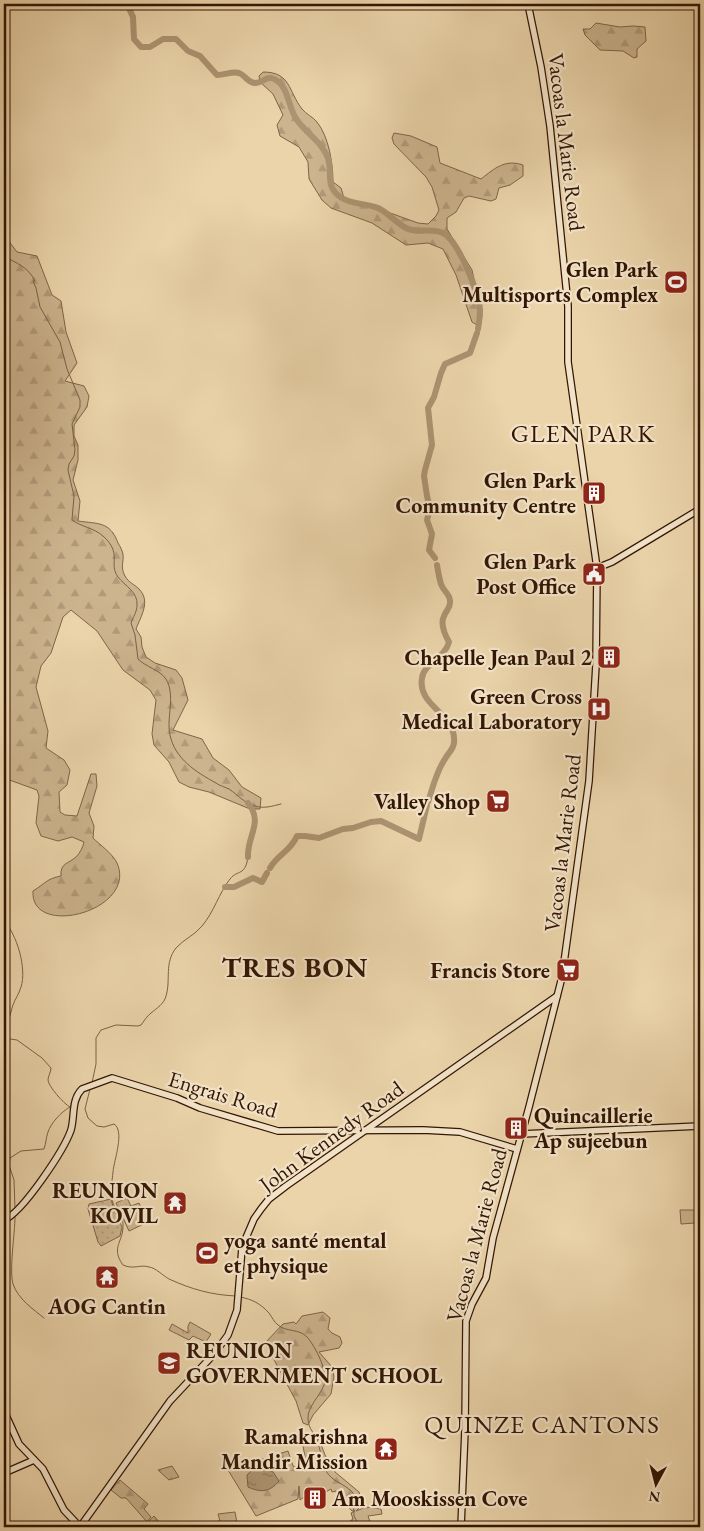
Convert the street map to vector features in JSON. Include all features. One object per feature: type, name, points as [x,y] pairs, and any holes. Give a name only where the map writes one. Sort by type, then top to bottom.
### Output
[{"type":"main road","name":"Vacoas la Marie Road","points":[[461,1527],[466,1321],[486,1278],[493,1238],[562,977],[591,762],[596,665],[597,568],[568,362],[568,306],[550,126],[541,67],[528,4]]},
{"type":"main road","points":[[597,568],[612,562],[700,510]]},
{"type":"main road","name":"John Kennedy Road","points":[[80,1527],[170,1401],[222,1345],[233,1325],[238,1300],[242,1248],[250,1228],[269,1199],[557,996]]},
{"type":"main road","name":"Engrais Road","points":[[4,1220],[18,1210],[58,1158],[66,1143],[72,1125],[76,1097],[82,1089],[112,1078],[216,1113],[278,1130],[460,1132],[517,1149]]},
{"type":"main road","points":[[521,1134],[700,1126]]},
{"type":"main road","points":[[4,1411],[19,1444],[43,1470],[50,1480],[64,1510],[80,1527]]},
{"type":"main road","points":[[4,1472],[34,1460]]},
{"type":"green space","points":[[596,23],[620,27],[645,27],[646,41],[637,49],[637,57],[634,58],[623,51],[600,50],[585,35],[583,29],[590,29]]},
{"type":"green space","points":[[263,72],[279,75],[284,79],[302,109],[321,128],[329,151],[333,182],[341,188],[347,202],[368,205],[418,223],[428,224],[436,216],[439,210],[432,187],[426,177],[394,144],[392,138],[394,133],[411,136],[437,147],[440,163],[481,179],[505,164],[517,163],[523,165],[523,176],[510,185],[499,188],[496,199],[491,201],[469,196],[464,198],[456,212],[447,218],[447,229],[472,270],[482,315],[481,321],[477,325],[472,322],[456,275],[443,249],[428,243],[406,245],[372,223],[331,208],[322,200],[309,179],[308,162],[299,147],[280,136],[277,125],[283,115],[273,94],[260,82],[259,76]]},
{"type":"green space","points":[[4,235],[17,252],[37,256],[52,295],[61,301],[66,332],[77,363],[65,381],[84,386],[89,396],[87,407],[74,425],[74,436],[78,445],[78,460],[73,480],[80,501],[78,521],[97,523],[107,527],[115,536],[123,554],[122,567],[125,576],[143,594],[144,609],[136,629],[141,637],[146,657],[155,663],[176,670],[182,678],[188,700],[173,730],[202,739],[213,758],[229,770],[242,787],[261,798],[260,809],[250,809],[179,782],[169,762],[154,745],[152,734],[156,700],[150,690],[123,670],[97,631],[71,610],[63,617],[51,653],[41,666],[36,687],[48,731],[46,748],[64,760],[70,770],[67,785],[59,792],[60,812],[65,815],[77,816],[91,774],[96,774],[97,786],[89,813],[94,826],[93,838],[115,859],[119,880],[112,894],[99,906],[82,913],[64,916],[48,914],[37,906],[33,891],[49,880],[61,876],[63,866],[77,855],[84,842],[72,837],[58,841],[41,836],[36,823],[39,796],[37,790],[4,778]]},
{"type":"green space","points":[[127,1198],[131,1206],[139,1203],[148,1222],[129,1231],[116,1203]]},
{"type":"green space","points":[[111,1199],[122,1227],[120,1236],[101,1246],[98,1242],[88,1209],[89,1204]]},
{"type":"green space","points":[[680,1210],[695,1210],[695,1223],[681,1224]]},
{"type":"green space","points":[[323,1312],[330,1318],[328,1329],[340,1337],[342,1343],[339,1348],[319,1352],[332,1367],[334,1377],[331,1394],[313,1415],[308,1425],[303,1423],[296,1401],[265,1343],[283,1324],[294,1322],[296,1324],[302,1316]]},
{"type":"green space","points":[[190,1322],[211,1334],[206,1342],[193,1336],[189,1340],[169,1330],[172,1324],[188,1333]]},
{"type":"green space","points":[[319,1439],[325,1455],[335,1472],[359,1492],[363,1504],[356,1511],[366,1507],[381,1509],[382,1514],[368,1516],[372,1527],[353,1527],[350,1521],[353,1519],[351,1513],[355,1511],[348,1507],[343,1493],[337,1495],[336,1491],[332,1492],[331,1489],[324,1493],[317,1487],[300,1500],[299,1486],[298,1499],[256,1516],[228,1470],[288,1451],[293,1466],[298,1468],[306,1462],[303,1446]]},
{"type":"green space","points":[[172,1466],[179,1477],[169,1480],[158,1470]]},
{"type":"green space","points":[[120,1480],[148,1504],[144,1509],[151,1517],[147,1522],[126,1498],[121,1498],[111,1490]]},
{"type":"green space","points":[[235,1512],[237,1523],[240,1527],[227,1527],[227,1524],[222,1527],[216,1527],[212,1522],[220,1521],[218,1514]]},
{"type":"green space","points":[[154,1516],[161,1524],[158,1527],[143,1527]]},
{"type":"water","points":[[261,1468],[273,1472],[279,1481],[269,1489],[261,1491],[248,1487],[247,1475],[253,1469]]},
{"type":"waterway","points":[[127,4],[133,17],[134,39],[141,47],[150,47],[163,39],[176,39],[188,51],[200,56],[217,75],[241,74],[253,83],[258,83],[268,78],[276,80],[284,88],[297,120],[325,152],[328,158],[331,185],[336,194],[351,202],[378,208],[410,230],[438,231],[449,238],[461,256],[476,292],[480,310],[478,329]]},
{"type":"waterway","points":[[4,257],[22,266],[32,276],[35,281],[33,281],[40,307],[60,342],[67,369],[80,400],[80,407],[72,424],[75,450],[68,470],[74,496],[72,520],[99,533],[109,542],[114,553],[115,572],[137,600],[136,612],[131,623],[135,635],[138,659],[163,676],[169,686],[171,699],[169,728],[176,751],[187,764],[229,789],[248,803],[262,807],[281,804]]},
{"type":"waterway","points":[[435,558],[429,550],[432,534],[427,520],[430,508],[424,476],[432,445],[428,408],[434,397],[445,364],[470,353],[477,333]]},
{"type":"waterway","points":[[428,802],[439,769],[452,750],[454,743],[450,724],[425,696],[422,688],[422,678],[426,668],[447,648],[449,642],[443,626],[443,619],[450,605],[450,599],[441,584],[437,565]]},
{"type":"waterway","points":[[248,803],[253,810],[255,823],[248,849],[248,857]]},
{"type":"waterway","points":[[270,868],[291,846],[297,836],[319,838],[343,829],[381,821],[419,839],[427,805]]},
{"type":"waterway","points":[[92,1083],[96,1064],[96,1038],[101,1030],[116,1025],[141,1025],[162,1004],[167,990],[172,954],[179,945],[202,926],[230,879],[243,870],[248,857]]},
{"type":"waterway","points":[[225,887],[234,887],[253,878],[262,882],[267,873]]},
{"type":"waterway","points":[[4,921],[17,943],[23,971],[20,990],[4,1027]]},
{"type":"waterway","points":[[4,1038],[17,1040],[42,1058],[51,1068],[49,1083],[60,1099],[70,1107],[51,1125],[44,1149],[21,1151],[10,1158],[9,1165],[14,1180],[15,1208]]},
{"type":"waterway","points":[[90,1089],[85,1109],[88,1118],[97,1126],[104,1127],[114,1124],[119,1133],[111,1192],[113,1203],[123,1221],[123,1230],[118,1249],[119,1259],[123,1265],[130,1267],[146,1266],[157,1270],[169,1279],[193,1289],[236,1296]]},
{"type":"waterway","points":[[15,1217],[12,1261],[13,1284],[22,1299],[44,1318]]},
{"type":"waterway","points":[[240,1297],[252,1301],[266,1310],[281,1327],[300,1332],[306,1336],[317,1352],[323,1367],[325,1380],[308,1415],[308,1423],[317,1440],[322,1461],[328,1474],[353,1493],[354,1516],[360,1527]]},
{"type":"place","name":"Glen Park Multisports Complex","points":[[676,282]]},
{"type":"place","name":"Glen Park Community Centre","points":[[594,493]]},
{"type":"place","name":"Glen Park Post Office","points":[[594,574]]},
{"type":"place","name":"Chapelle Jean Paul 2","points":[[609,657]]},
{"type":"place","name":"Green Cross Medical Laboratory","points":[[599,709]]},
{"type":"place","name":"Valley Shop","points":[[498,801]]},
{"type":"place","name":"Francis Store","points":[[568,970]]},
{"type":"place","name":"Quincaillerie Ap sujeebun","points":[[516,1128]]},
{"type":"place","name":"REUNION KOVIL","points":[[175,1203]]},
{"type":"place","name":"yoga santé mental et physique","points":[[207,1253]]},
{"type":"place","name":"AOG Cantin","points":[[107,1277]]},
{"type":"place","name":"REUNION GOVERNMENT SCHOOL","points":[[169,1363]]},
{"type":"place","name":"Ramakrishna Mandir Mission","points":[[386,1449]]},
{"type":"place","name":"Am Mooskissen Cove","points":[[315,1498]]},
{"type":"district","name":"GLEN PARK","points":[[583,433]]},
{"type":"district","name":"TRES BON","points":[[295,967]]},
{"type":"district","name":"QUINZE CANTONS","points":[[542,1424]]}]
